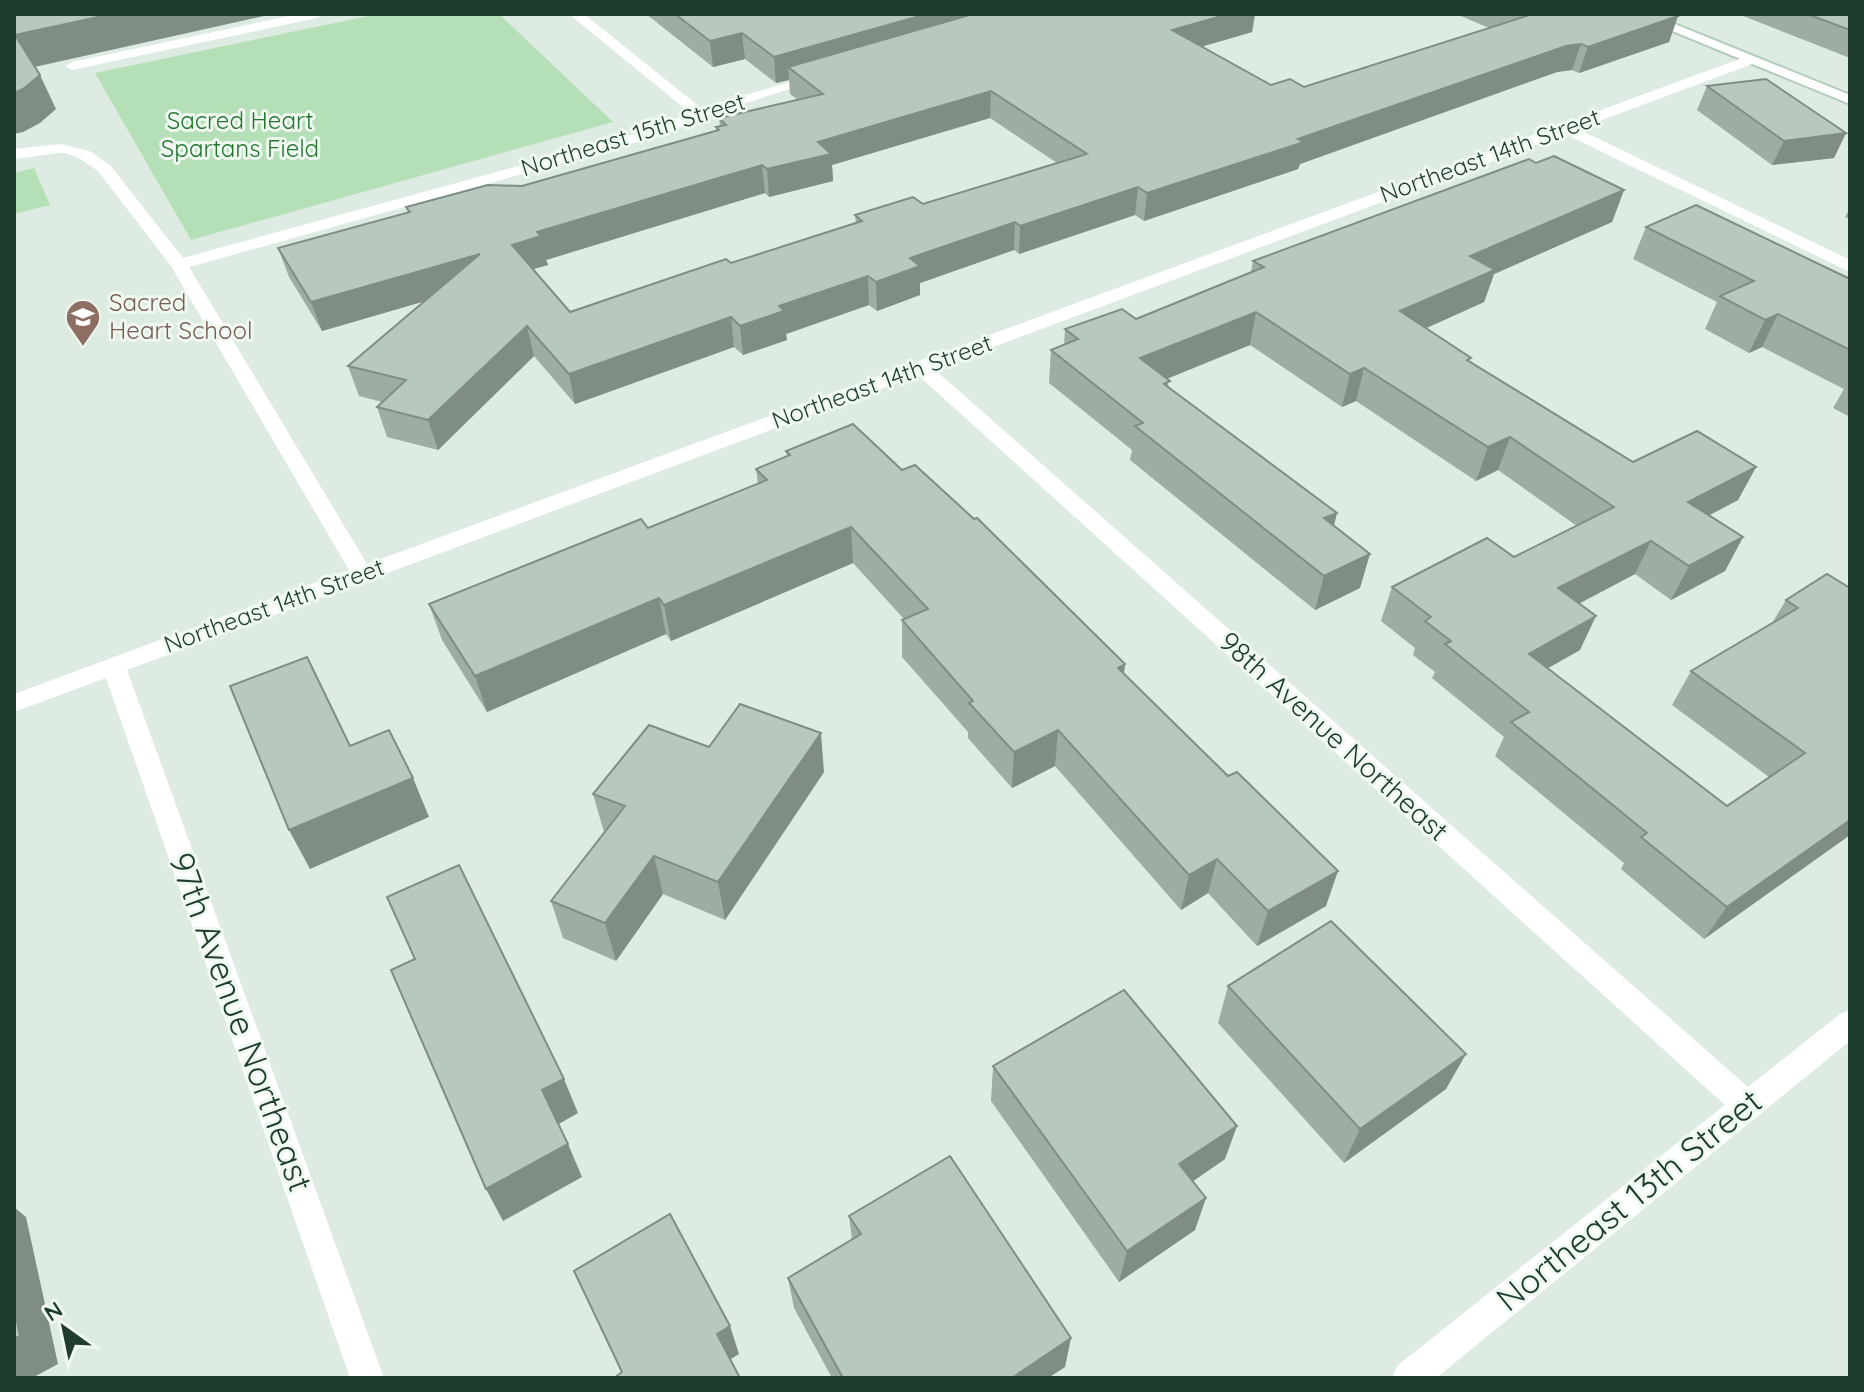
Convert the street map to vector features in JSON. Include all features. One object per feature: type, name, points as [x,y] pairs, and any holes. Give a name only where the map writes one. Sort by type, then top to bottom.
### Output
[{"type":"street","points":[[72,66],[316,14]]},
{"type":"street","points":[[576,14],[699,113]]},
{"type":"street","points":[[1638,14],[1850,100]]},
{"type":"street","name":"Northeast 14th Street","points":[[14,703],[1750,60]]},
{"type":"street","name":"Northeast 15th Street","points":[[179,264],[661,131],[699,113],[831,75]]},
{"type":"street","points":[[1565,128],[1850,267]]},
{"type":"street","points":[[14,154],[61,149],[84,154],[104,168],[179,264],[362,574]]},
{"type":"street","name":"98th Avenue Northeast","points":[[921,368],[1747,1105]]},
{"type":"street","name":"97th Avenue Northeast","points":[[114,666],[367,1378]]},
{"type":"street","name":"Northeast 13th Street","points":[[1409,1378],[1850,1023]]},
{"type":"green space","name":"Sacred Heart Spartans Field","points":[[378,14],[499,14],[613,122],[191,240],[95,73]]},
{"type":"green space","points":[[34,168],[50,205],[14,214],[14,173]]},
{"type":"building","points":[[14,14],[112,14],[15,35],[40,75],[14,93]]},
{"type":"building","points":[[675,14],[927,14],[774,57],[742,33],[710,41]]},
{"type":"building","points":[[973,14],[1229,14],[1172,30],[1271,85],[1290,79],[1304,87],[1527,16],[1522,14],[1678,16],[1588,47],[1581,44],[1566,46],[1298,139],[1304,142],[1147,193],[1138,187],[1020,226],[1015,222],[910,258],[920,266],[876,282],[868,276],[779,306],[784,311],[740,326],[731,317],[569,374],[527,326],[428,420],[377,407],[406,380],[348,366],[480,254],[311,302],[278,248],[410,212],[406,207],[488,185],[522,186],[719,130],[716,127],[726,125],[719,118],[823,94],[788,67]],"holes":[[[991,91],[1087,154],[923,204],[913,197],[855,215],[862,221],[731,263],[726,259],[570,312],[512,245],[541,236],[537,232],[762,165],[767,169],[831,154],[818,142]]]},
{"type":"building","points":[[1807,14],[1850,14],[1850,30]]},
{"type":"building","points":[[1766,79],[1846,133],[1784,141],[1707,86]]},
{"type":"building","points":[[1554,156],[1624,190],[1470,256],[1495,270],[1400,311],[1471,358],[1467,360],[1633,462],[1697,431],[1756,467],[1688,502],[1743,537],[1689,566],[1651,541],[1558,588],[1596,616],[1529,654],[1727,806],[1805,753],[1691,671],[1798,608],[1786,600],[1827,574],[1850,588],[1850,820],[1727,907],[1641,837],[1647,833],[1511,722],[1529,712],[1445,644],[1451,641],[1425,621],[1431,617],[1392,587],[1487,538],[1514,557],[1614,507],[1510,437],[1488,447],[1364,368],[1350,374],[1256,312],[1140,358],[1170,381],[1164,384],[1337,513],[1324,518],[1370,554],[1324,576],[1135,426],[1143,423],[1051,350],[1078,339],[1065,329],[1122,309],[1136,319],[1264,267],[1253,261],[1529,159],[1536,163]]},
{"type":"building","points":[[1696,205],[1850,279],[1850,350],[1778,314],[1765,320],[1720,296],[1754,281],[1646,227]]},
{"type":"building","points":[[853,424],[902,470],[915,465],[974,519],[977,518],[1125,664],[1118,668],[1228,776],[1237,772],[1338,871],[1268,911],[1217,859],[1189,875],[1058,730],[1014,752],[969,703],[973,701],[902,620],[928,609],[851,527],[664,605],[659,598],[475,676],[429,604],[641,519],[648,528],[767,480],[756,469],[790,455],[786,451]]},
{"type":"building","points":[[307,657],[350,746],[389,730],[413,778],[289,830],[230,686]]},
{"type":"building","points":[[740,704],[821,733],[718,882],[654,856],[605,923],[551,901],[625,806],[593,794],[649,725],[709,747]]},
{"type":"building","points":[[459,865],[564,1079],[542,1090],[568,1144],[486,1189],[391,970],[415,959],[387,897]]},
{"type":"building","points":[[1331,921],[1466,1054],[1360,1129],[1228,986]]},
{"type":"building","points":[[1124,990],[1237,1126],[1179,1164],[1206,1198],[1127,1251],[993,1066]]},
{"type":"building","points":[[950,1156],[1071,1338],[1012,1378],[843,1378],[788,1278],[861,1234],[849,1216]]},
{"type":"building","points":[[670,1214],[730,1326],[717,1334],[740,1378],[614,1378],[622,1372],[574,1271]]},
{"type":"building","points":[[14,1308],[20,1336],[14,1339]]},
{"type":"place","name":"Sacred Heart School","points":[[83,348]]}]
